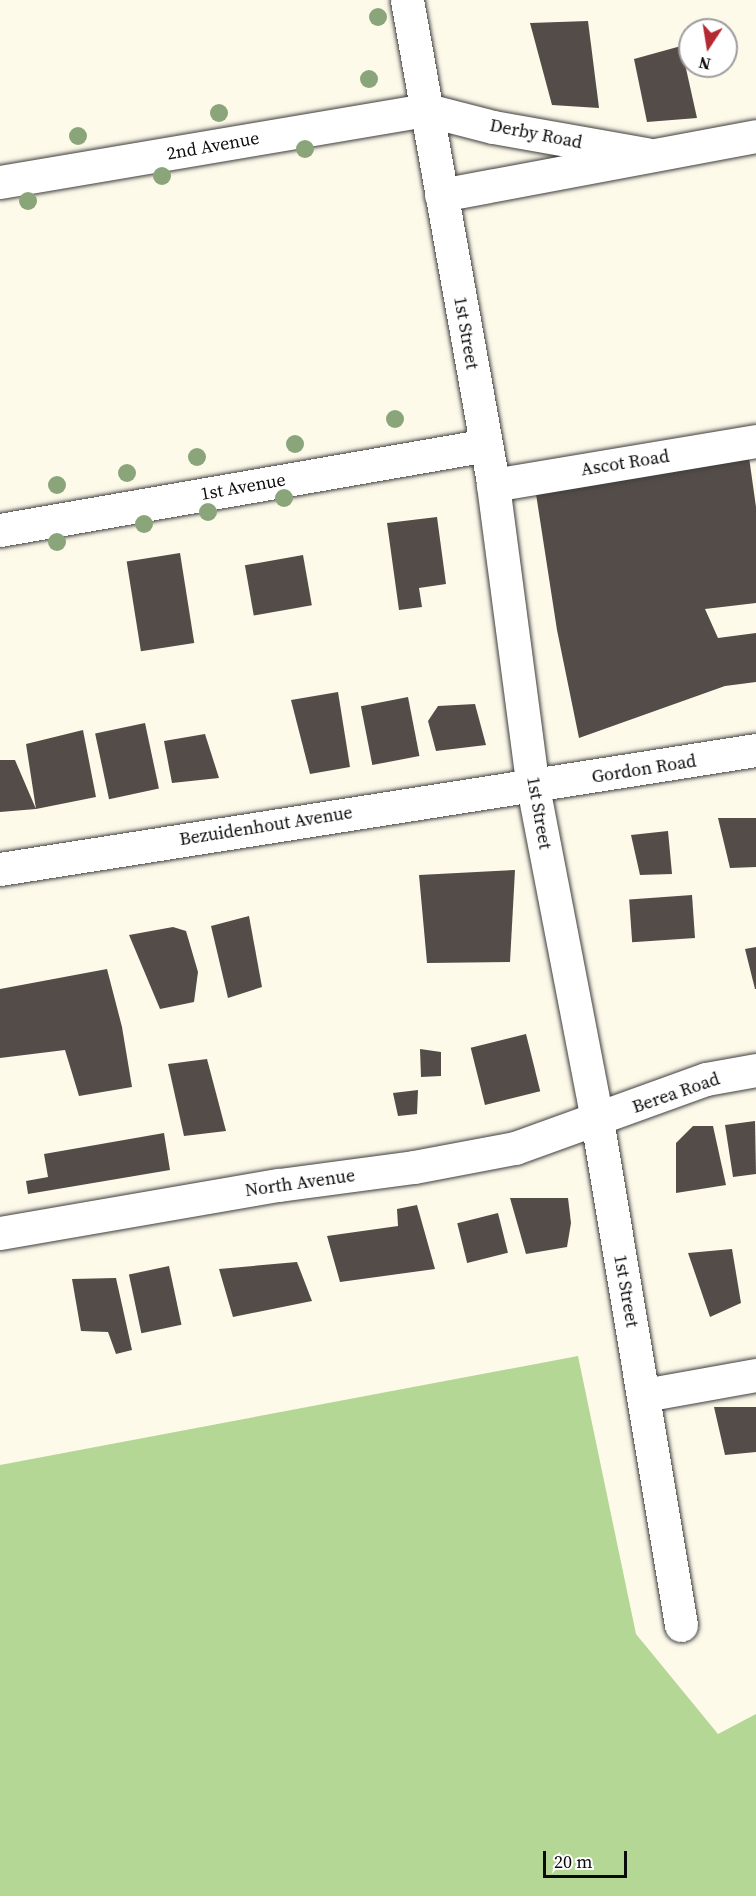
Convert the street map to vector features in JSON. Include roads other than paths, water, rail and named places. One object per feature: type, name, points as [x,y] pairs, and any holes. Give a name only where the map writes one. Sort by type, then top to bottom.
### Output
[{"type":"street","name":"1st Street","points":[[407,0],[493,485],[533,787],[597,1120],[681,1625]]},
{"type":"street","name":"Derby Road","points":[[427,110],[493,127],[646,154]]},
{"type":"street","name":"2nd Avenue","points":[[0,182],[427,110]]},
{"type":"street","name":"Derby Road","points":[[441,195],[646,154],[756,135]]},
{"type":"street","name":"Ascot Road","points":[[493,485],[756,441]]},
{"type":"street","name":"1st Avenue","points":[[0,530],[486,445]]},
{"type":"street","name":"Gordon Road","points":[[533,787],[756,750]]},
{"type":"street","name":"Bezuidenhout Avenue","points":[[0,869],[242,829],[533,787]]},
{"type":"street","name":"Berea Road","points":[[597,1120],[706,1079],[756,1070]]},
{"type":"street","name":"North Avenue","points":[[0,1233],[279,1185],[414,1167],[515,1148],[597,1120]]},
{"type":"street","points":[[644,1395],[756,1375]]}]
